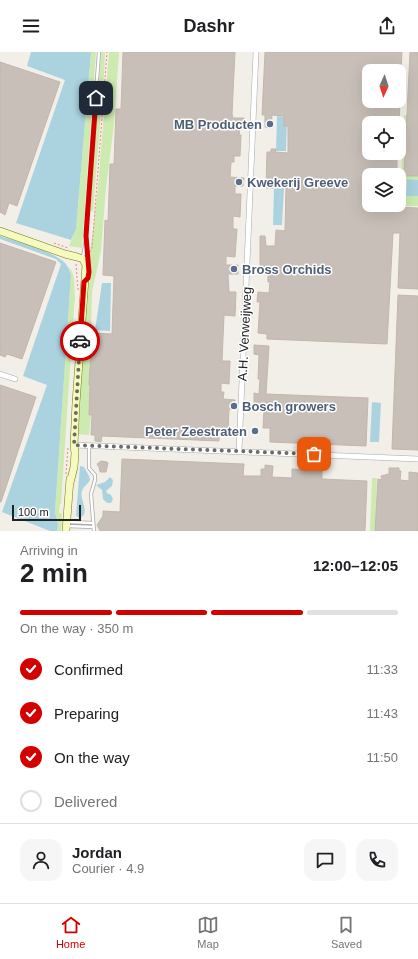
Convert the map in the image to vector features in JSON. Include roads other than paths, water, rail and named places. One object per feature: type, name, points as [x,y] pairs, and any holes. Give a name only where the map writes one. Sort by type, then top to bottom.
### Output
[{"type":"street","name":"A.H. Verweijweg","points":[[239,451],[256,52]]},
{"type":"street","points":[[0,231],[83,259],[86,265],[74,445],[74,467],[70,483],[67,526]]},
{"type":"street","points":[[65,254],[81,265],[82,270]]},
{"type":"street","points":[[83,259],[82,278],[84,282]]},
{"type":"street","points":[[0,374],[15,379]]},
{"type":"street","points":[[74,445],[418,459]]},
{"type":"lane","points":[[83,259],[100,52]]},
{"type":"lane","points":[[84,282],[88,278],[88,252],[86,236]]},
{"type":"lane","points":[[67,526],[94,529],[91,494],[96,480],[95,475],[89,468],[89,445]]},
{"type":"lane","points":[[67,526],[93,523]]},
{"type":"water","points":[[31,52],[91,52],[76,229],[71,240],[16,223],[65,80],[27,66]]},
{"type":"water","points":[[277,116],[287,117],[286,151],[276,151]]},
{"type":"water","points":[[407,179],[418,180],[418,196],[406,196]]},
{"type":"water","points":[[284,188],[282,225],[273,225],[274,189]]},
{"type":"water","points":[[0,236],[35,247],[53,255],[65,263],[71,275],[55,512],[58,524],[57,531],[50,531],[2,512],[47,385],[23,376],[61,264],[56,259],[0,239]]},
{"type":"water","points":[[102,283],[111,283],[110,331],[95,330]]},
{"type":"water","points":[[372,402],[381,403],[379,442],[370,442]]},
{"type":"water","points":[[80,466],[84,467],[90,480],[82,491],[85,513],[80,518],[76,516]]},
{"type":"water","points":[[110,477],[113,480],[112,486],[106,491],[113,499],[111,503],[107,503],[103,499],[102,490],[96,485],[105,482]]},
{"type":"place","name":"MB Producten","points":[[270,124]]},
{"type":"place","name":"Kwekerij Greeve","points":[[239,182]]},
{"type":"place","name":"Bross Orchids","points":[[234,269]]},
{"type":"place","name":"Bosch growers","points":[[234,406]]},
{"type":"place","name":"Peter Zeestraten","points":[[255,431]]}]
